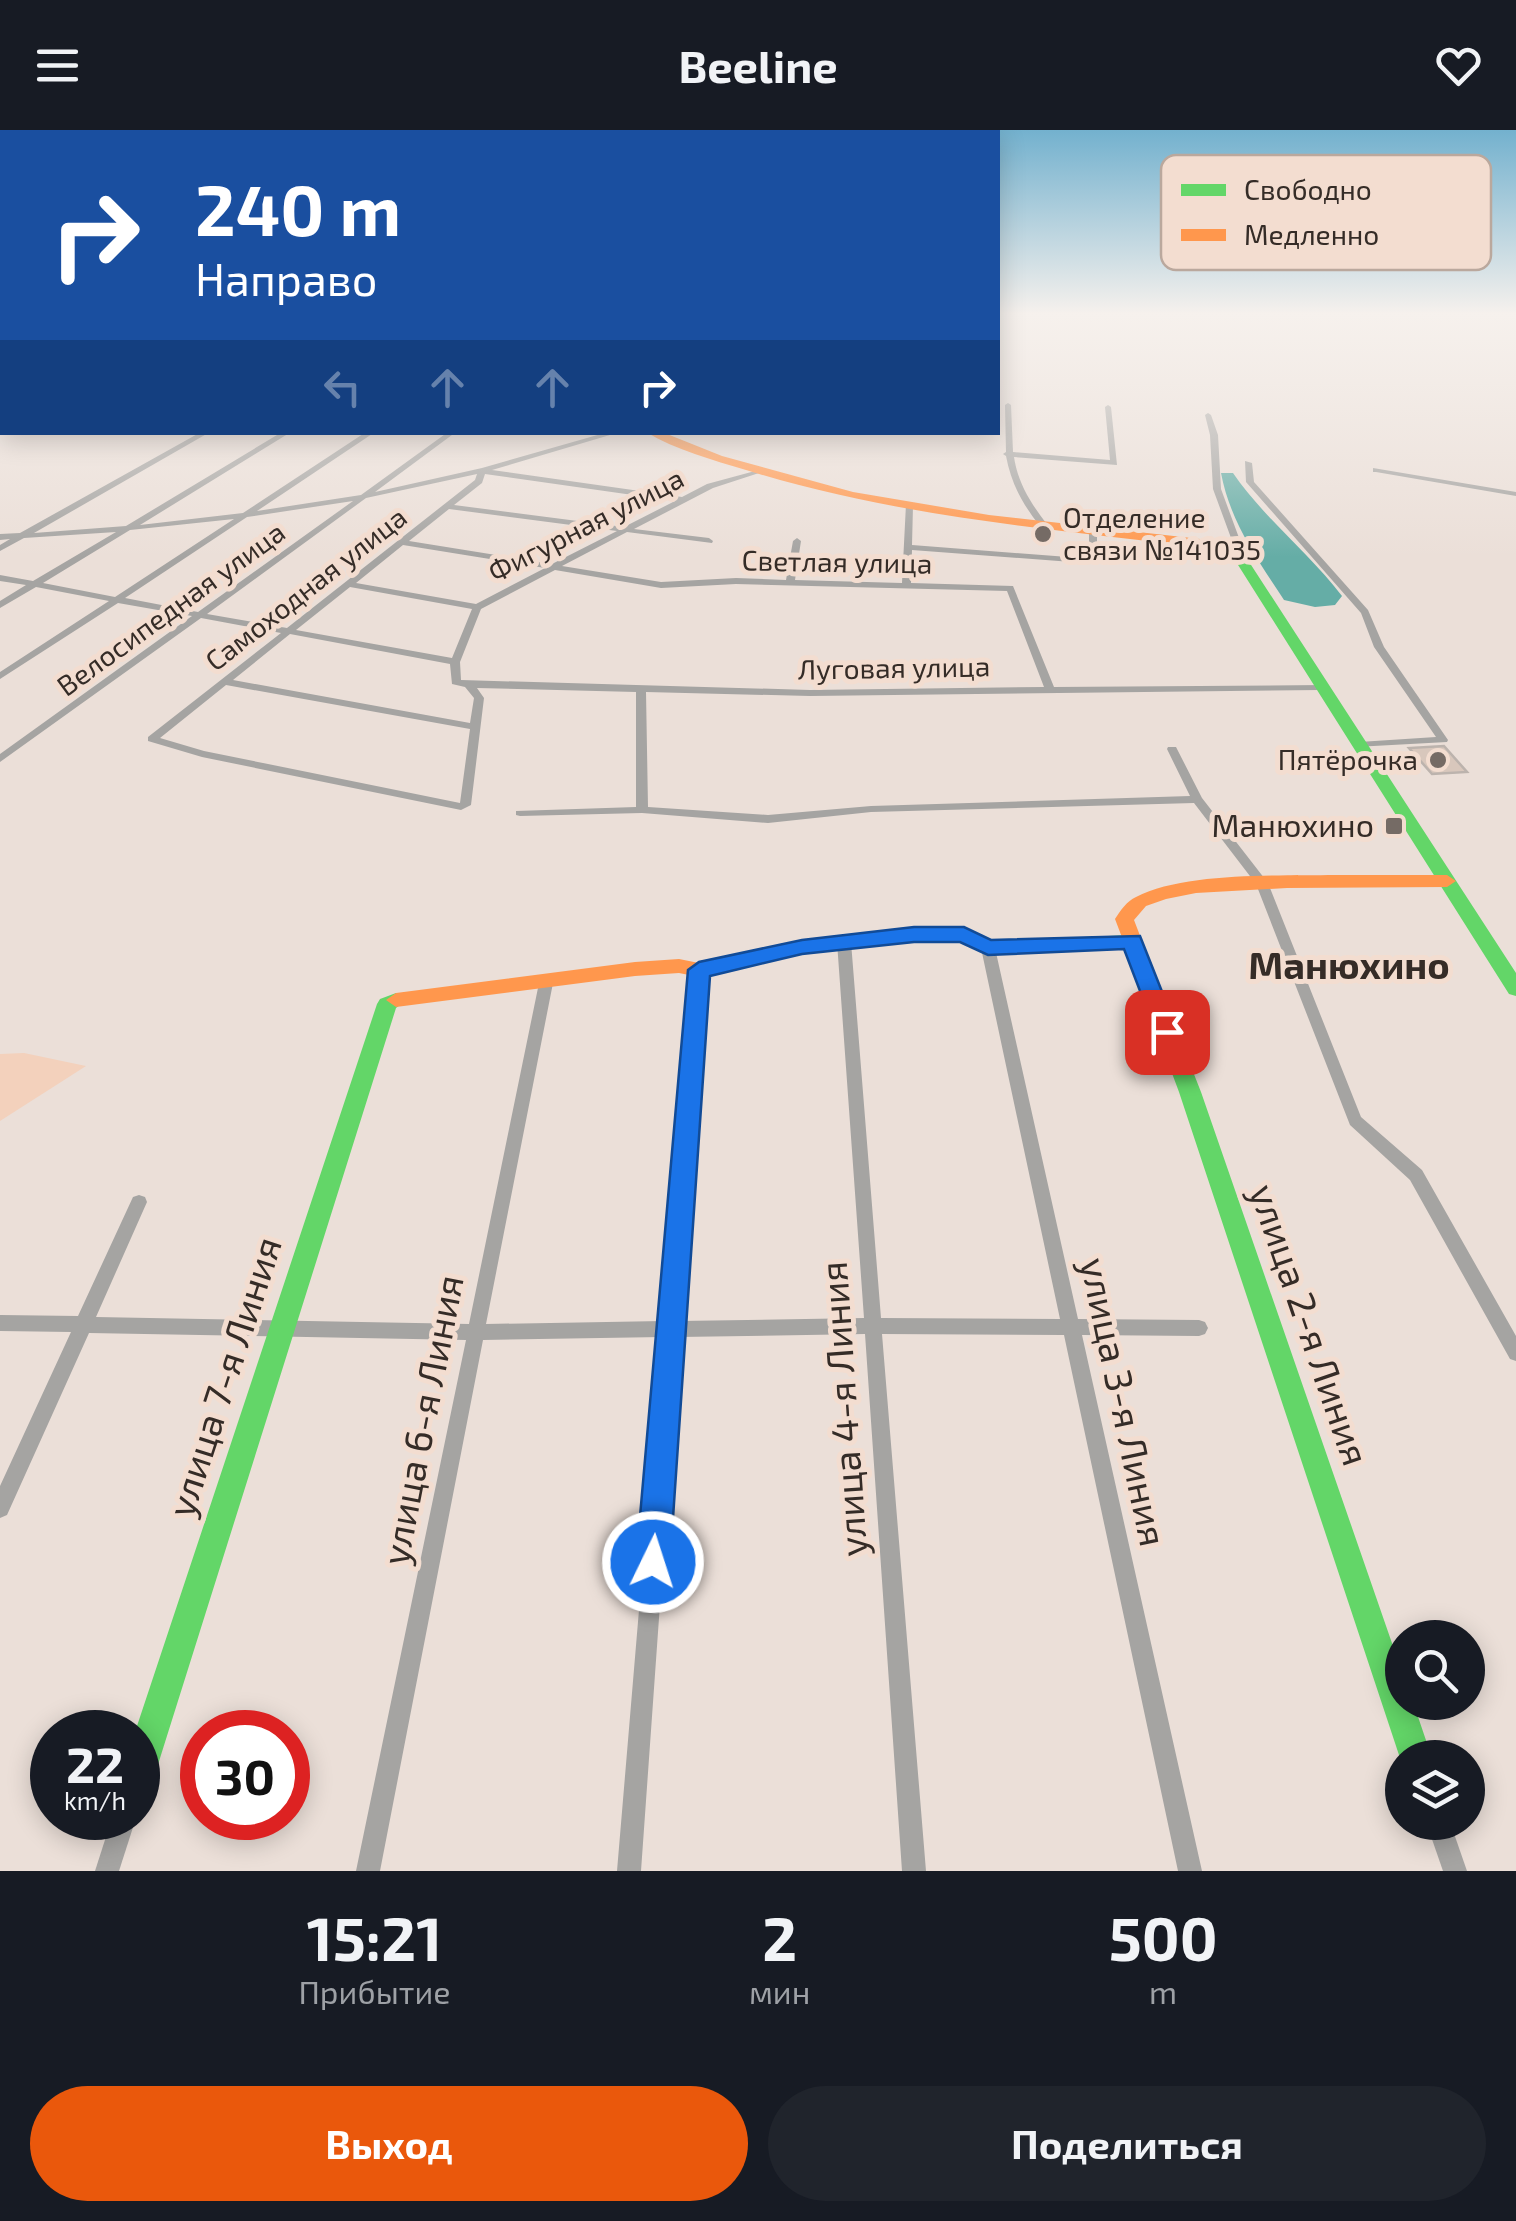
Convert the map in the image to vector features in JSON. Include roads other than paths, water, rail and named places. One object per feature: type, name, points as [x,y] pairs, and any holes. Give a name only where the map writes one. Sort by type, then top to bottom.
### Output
[{"type":"street","points":[[1008,406],[1007,454],[1026,505],[1042,523]]},
{"type":"street","points":[[1007,454],[1114,463],[1108,408]]},
{"type":"street","points":[[1208,414],[1214,436],[1217,490],[1238,546],[1234,552]]},
{"type":"street","points":[[0,548],[202,435]]},
{"type":"street","points":[[0,605],[283,435]]},
{"type":"street","points":[[0,676],[367,435]]},
{"type":"street","name":"Велосипедная улица","points":[[0,760],[449,435]]},
{"type":"street","points":[[571,435],[587,444]]},
{"type":"street","points":[[0,537],[129,527],[369,494],[482,470],[610,435]]},
{"type":"street","points":[[657,435],[700,455],[834,494],[1206,544],[1234,552],[1248,565],[1320,687],[1516,989]]},
{"type":"street","points":[[1248,463],[1250,482],[1365,612],[1380,647],[1443,740],[1358,745]]},
{"type":"street","points":[[482,470],[685,500]]},
{"type":"street","name":"Самоходная улица","points":[[475,727],[461,807],[202,754],[152,739],[478,481],[482,470]]},
{"type":"street","points":[[1376,470],[1516,494]]},
{"type":"street","name":"Фигурная улица","points":[[455,662],[476,607],[710,486],[755,473]]},
{"type":"street","points":[[447,506],[623,532],[710,540]]},
{"type":"street","points":[[906,587],[909,506]]},
{"type":"street","points":[[907,546],[1082,561],[1093,557],[1093,529]]},
{"type":"street","points":[[790,583],[797,541]]},
{"type":"street","name":"Светлая улица","points":[[402,542],[661,585],[790,583],[1010,588],[1049,688]]},
{"type":"street","points":[[0,578],[455,662],[456,682],[469,686],[479,698],[475,727],[225,682]]},
{"type":"street","points":[[348,584],[476,607]]},
{"type":"street","name":"Луговая улица","points":[[469,686],[810,694],[1320,687]]},
{"type":"street","points":[[641,688],[642,810]]},
{"type":"street","points":[[1172,749],[1197,798],[1262,882],[1355,1121],[1416,1175],[1516,1353]]},
{"type":"street","points":[[520,813],[642,810],[696,817],[768,819],[871,809],[1197,798]]},
{"type":"street","points":[[1262,882],[1447,881]]},
{"type":"street","name":"улица 2-я Линия","points":[[1262,882],[1172,891],[1141,901],[1124,920],[1190,1092],[1410,1740]]},
{"type":"street","points":[[546,984],[635,969],[679,966],[699,970],[750,956],[844,942],[964,934],[988,948],[1132,941]]},
{"type":"street","name":"улица 4-я Линия","points":[[844,942],[914,1871]]},
{"type":"street","name":"улица 3-я Линия","points":[[988,948],[1190,1871]]},
{"type":"street","points":[[629,1871],[699,970]]},
{"type":"street","name":"улица 7-я Линия","points":[[158,1710],[386,1004],[546,984]]},
{"type":"street","name":"улица 6-я Линия","points":[[368,1871],[546,984]]},
{"type":"street","points":[[0,1508],[138,1202]]},
{"type":"street","points":[[0,1323],[477,1332],[873,1326],[1199,1328]]},
{"type":"street","points":[[107,1871],[117,1840]]},
{"type":"street","points":[[1444,1840],[1455,1871]]},
{"type":"water","points":[[1221,473],[1233,473],[1329,580],[1342,596],[1335,605],[1315,607],[1284,600],[1238,523]]},
{"type":"place","name":"Отделение связи №141035","points":[[1043,534]]},
{"type":"place","name":"Пятёрочка","points":[[1438,760]]},
{"type":"place","name":"Манюхино","points":[[1394,826]]},
{"type":"district","name":"Манюхино","points":[[1349,966]]}]
